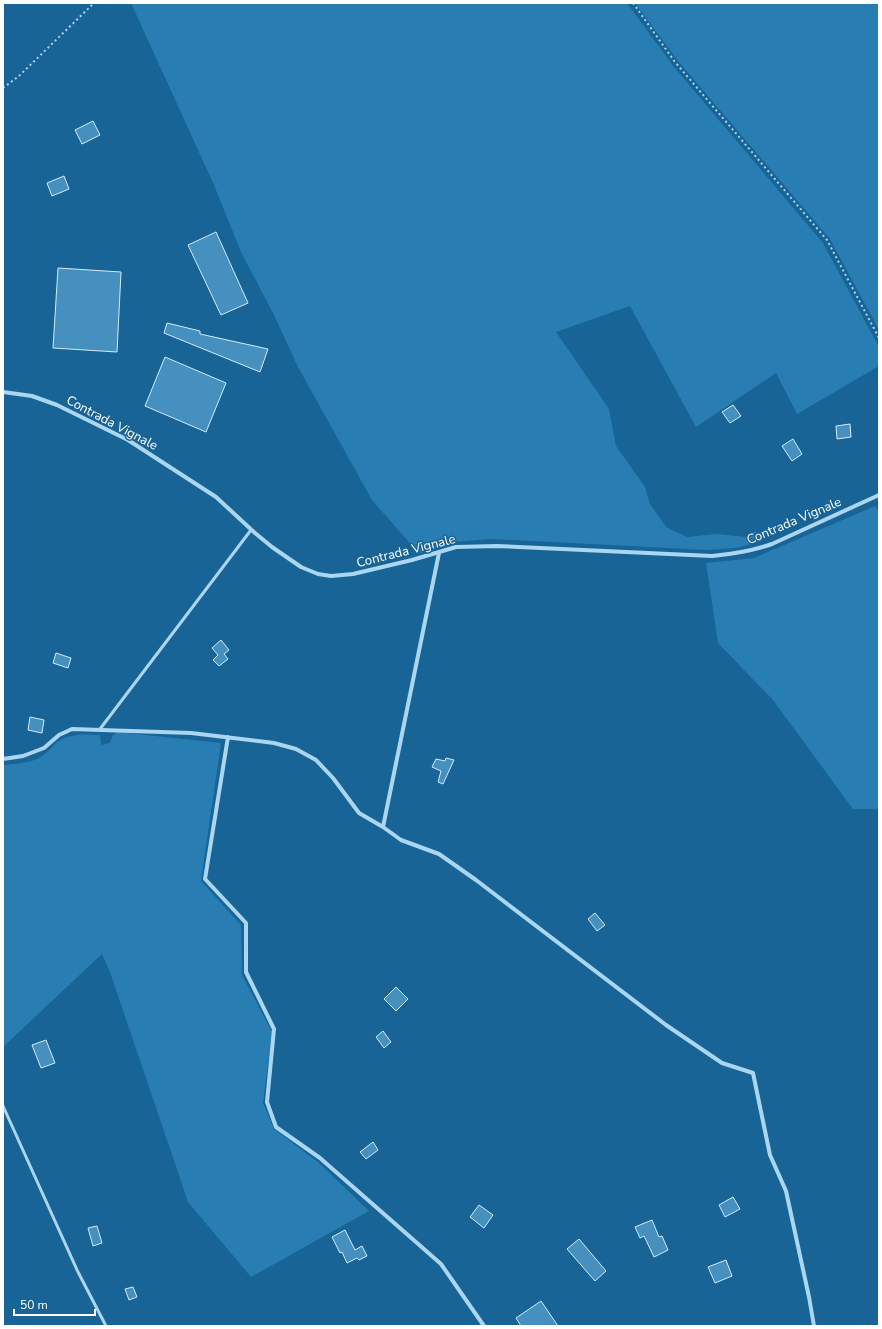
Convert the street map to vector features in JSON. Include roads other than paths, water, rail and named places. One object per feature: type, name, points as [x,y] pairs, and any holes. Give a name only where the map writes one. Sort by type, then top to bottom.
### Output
[{"type":"street","name":"Contrada Vignale","points":[[3,392],[32,396],[57,405],[128,440],[216,497],[251,530],[272,547],[302,567],[318,574],[331,576],[353,574],[438,553],[456,547],[497,546],[712,556],[732,554],[754,550],[772,544],[879,495]]},
{"type":"street","points":[[383,827],[438,553]]},
{"type":"street","points":[[3,759],[23,756],[44,748],[59,735],[72,728],[191,733],[274,743],[296,750],[316,760],[333,778],[359,813],[402,840],[439,854],[476,880],[666,1025],[722,1063],[752,1073],[770,1155],[786,1191],[814,1326]]},
{"type":"street","points":[[228,737],[205,879],[246,923],[246,972],[274,1029],[267,1102],[276,1127],[320,1158],[441,1264],[484,1326]]},
{"type":"lane","points":[[100,729],[251,530]]},
{"type":"lane","points":[[3,1106],[78,1272],[106,1326]]}]
